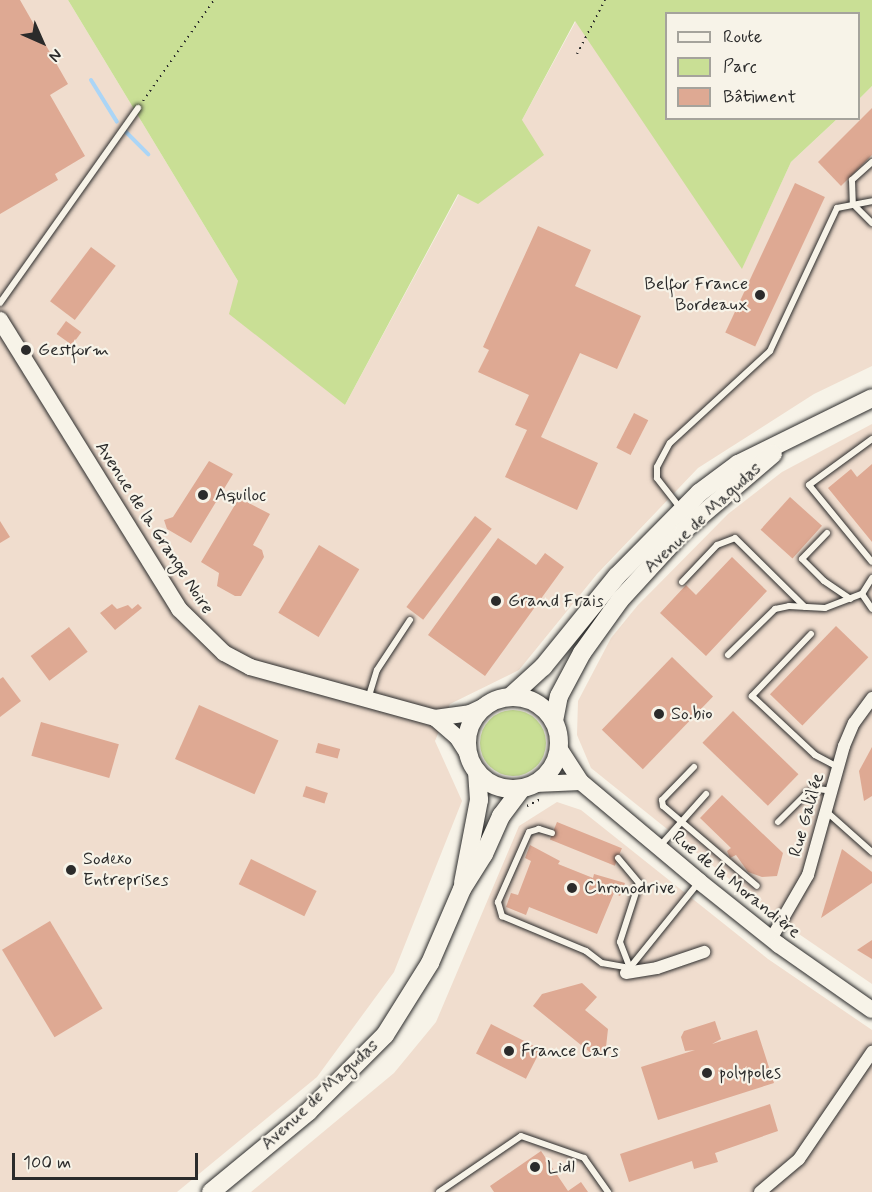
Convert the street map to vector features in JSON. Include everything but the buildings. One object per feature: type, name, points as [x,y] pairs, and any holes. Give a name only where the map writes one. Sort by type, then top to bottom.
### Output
[{"type":"main road","name":"Avenue de Magudas","points":[[510,697],[543,668],[601,595],[682,509],[738,464],[787,442],[872,398]]},
{"type":"main road","name":"Avenue de Magudas","points":[[554,721],[559,696],[582,652],[620,600],[684,530],[787,442]]},
{"type":"main road","points":[[510,697],[536,703],[554,721],[559,748],[551,768],[528,786],[497,787],[477,772],[468,754],[471,726],[489,704],[510,697]]},
{"type":"main road","name":"Avenue de Magudas","points":[[462,889],[479,800],[477,772]]},
{"type":"main road","name":"Avenue de Magudas","points":[[211,1192],[308,1112],[385,1035],[430,963],[462,889],[484,854],[501,816],[528,786]]},
{"type":"street","name":"Avenue de la Grange Noire","points":[[0,320],[179,609],[200,634],[224,653],[250,667],[435,718],[457,737],[468,754]]},
{"type":"street","name":"Rue Galilée","points":[[771,939],[808,875],[854,723],[871,702]]},
{"type":"street","name":"Avenue de la Grange Noire","points":[[435,718],[470,712],[489,704]]},
{"type":"street","name":"Rue de la Morandière","points":[[559,748],[581,782],[658,847],[771,939],[872,1010]]},
{"type":"street","points":[[528,786],[581,782]]},
{"type":"street","points":[[628,970],[657,968],[704,951]]},
{"type":"street","points":[[759,1192],[799,1159],[872,1052]]},
{"type":"lane","points":[[0,303],[138,108]]},
{"type":"lane","points":[[872,162],[852,180],[853,204],[872,223]]},
{"type":"lane","points":[[682,509],[657,478],[657,467],[670,443],[770,351],[837,208],[872,201]]},
{"type":"lane","points":[[872,439],[809,484],[872,562]]},
{"type":"lane","points":[[827,533],[802,560],[824,581],[851,599]]},
{"type":"lane","points":[[682,582],[717,545],[735,538],[805,607]]},
{"type":"lane","points":[[728,655],[766,615],[784,606],[825,608],[851,599],[862,594],[872,578]]},
{"type":"lane","points":[[862,594],[872,609]]},
{"type":"lane","points":[[368,699],[377,670],[410,620]]},
{"type":"lane","points":[[811,634],[752,696],[814,755],[839,767]]},
{"type":"lane","points":[[694,767],[662,800],[663,806],[757,886]]},
{"type":"lane","points":[[778,822],[807,793],[818,789],[833,791]]},
{"type":"lane","points":[[658,847],[706,794]]},
{"type":"lane","points":[[828,813],[872,852]]},
{"type":"lane","points":[[552,833],[538,829],[529,831],[498,902],[502,916],[602,963],[628,970]]},
{"type":"lane","points":[[618,858],[639,884],[620,942],[628,970]]},
{"type":"lane","points":[[628,970],[700,882]]},
{"type":"lane","points":[[439,1192],[521,1136],[584,1158],[608,1192]]},
{"type":"path","points":[[138,108],[214,0]]},
{"type":"path","points":[[577,54],[605,0]]},
{"type":"shaded area","points":[[0,0],[68,0],[238,281],[345,405],[459,194],[522,120],[576,21],[742,268],[791,162],[836,120],[860,120],[860,98],[872,86],[872,366],[814,394],[698,468],[597,574],[519,670],[450,704],[435,741],[462,801],[394,972],[317,1077],[177,1192],[0,1192]]},
{"type":"shaded area","points":[[872,424],[872,984],[793,930],[591,768],[577,735],[578,701],[611,638],[638,605],[728,514],[782,472]]},
{"type":"shaded area","points":[[557,802],[581,810],[768,959],[872,1030],[872,1192],[251,1192],[394,1073],[436,1022],[519,826]]},
{"type":"green space","points":[[68,0],[872,0],[872,86],[860,98],[860,12],[665,12],[665,120],[836,120],[791,162],[742,269],[575,21],[522,120],[544,155],[478,204],[458,194],[345,405],[229,314],[238,281]]},
{"type":"green space","points":[[506,710],[520,710],[532,715],[541,724],[546,743],[544,756],[537,767],[520,776],[506,776],[494,771],[485,762],[480,750],[480,736],[485,724],[494,715]]},
{"type":"waterway","points":[[91,80],[117,122]]},
{"type":"waterway","points":[[125,131],[148,154]]},
{"type":"place","name":"Belfor France Bordeaux","points":[[760,295]]},
{"type":"place","name":"Gestform","points":[[26,350]]},
{"type":"place","name":"Aquiloc","points":[[203,495]]},
{"type":"place","name":"Grand Frais","points":[[496,601]]},
{"type":"place","name":"So.bio","points":[[659,714]]},
{"type":"place","name":"Sodexo Entreprises","points":[[71,870]]},
{"type":"place","name":"Chronodrive","points":[[572,888]]},
{"type":"place","name":"France Cars","points":[[509,1051]]},
{"type":"place","name":"polypoles","points":[[707,1073]]},
{"type":"place","name":"Lidl","points":[[535,1167]]}]
